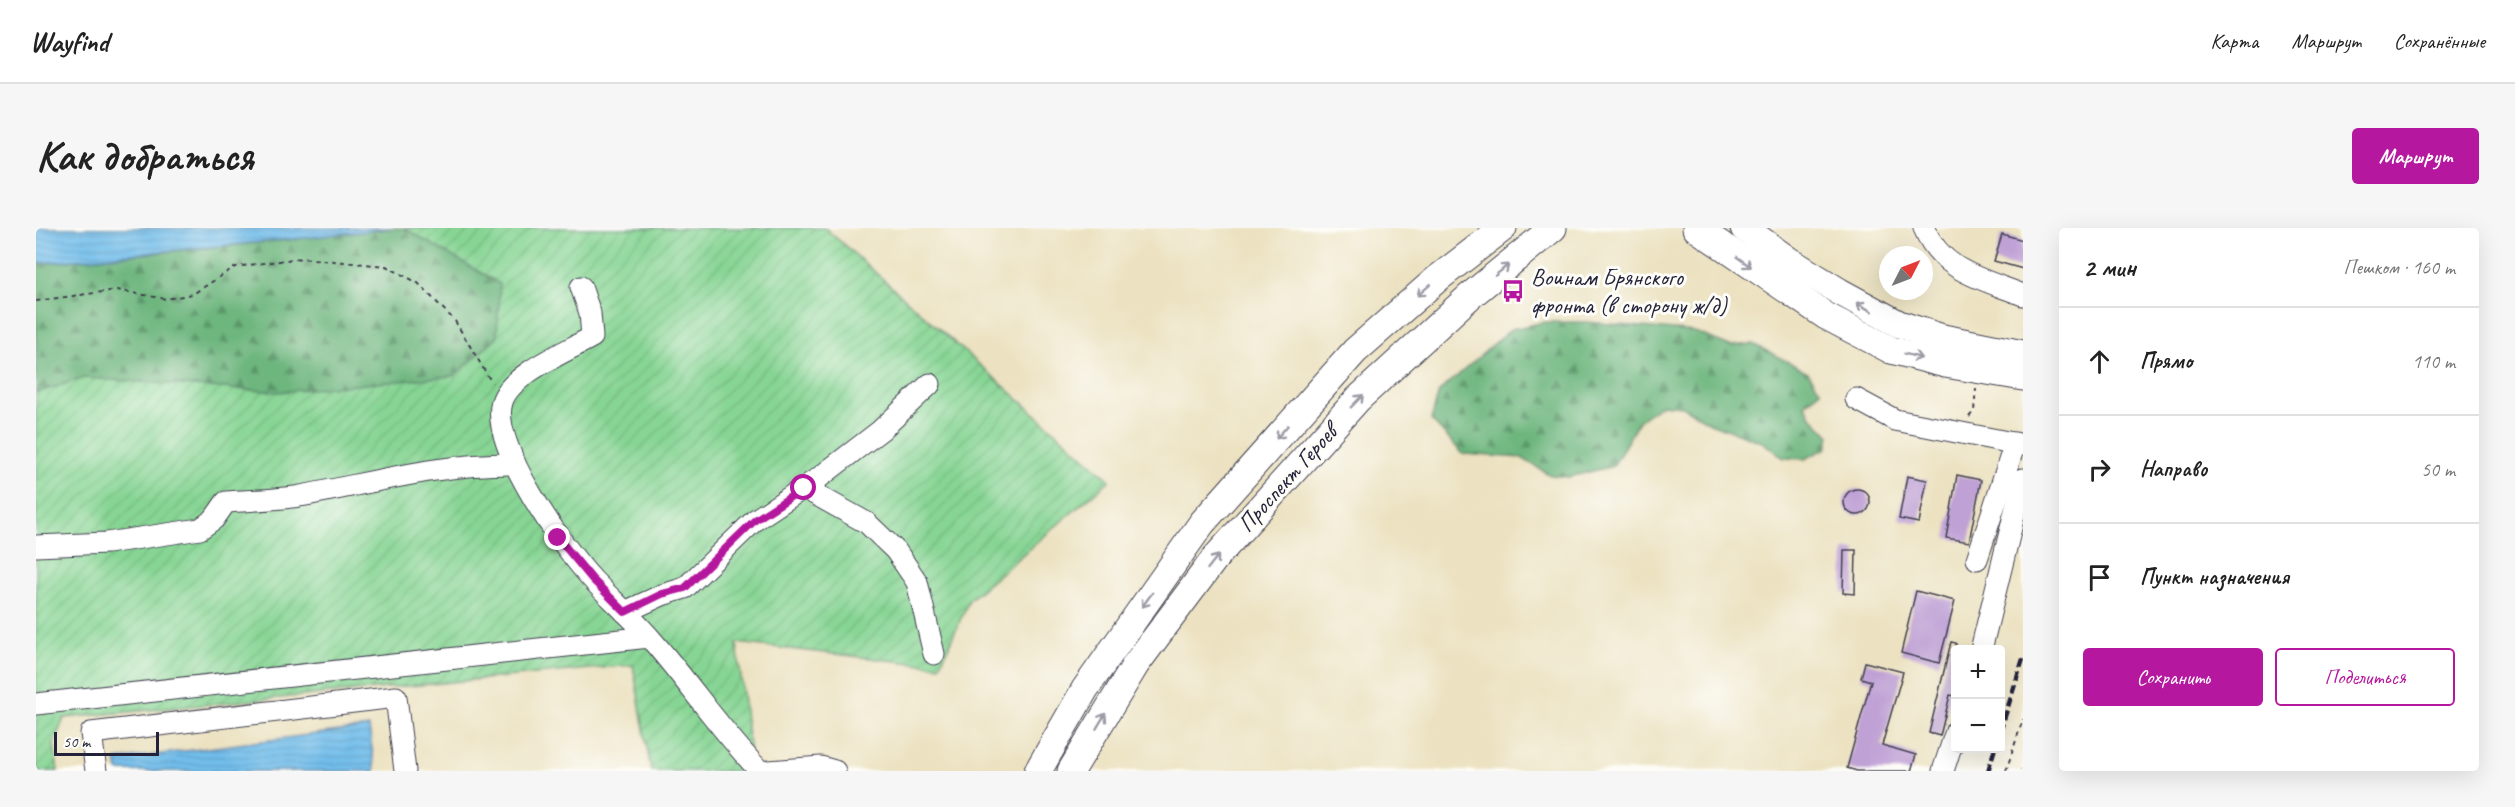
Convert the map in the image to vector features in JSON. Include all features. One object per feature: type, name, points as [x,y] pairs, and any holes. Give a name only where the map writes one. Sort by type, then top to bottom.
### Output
[{"type":"main road","name":"Проспект Героев","points":[[1038,771],[1085,689],[1202,524],[1355,351],[1437,279],[1503,228]]},
{"type":"main road","name":"Проспект Героев","points":[[1071,771],[1136,664],[1216,557],[1358,399],[1470,296],[1552,228]]},
{"type":"main road","points":[[1696,228],[1826,316],[1891,350],[1945,364],[1998,365]]},
{"type":"main road","points":[[1744,228],[1788,260],[1866,308],[1899,324],[1943,338],[2023,377]]},
{"type":"main road","points":[[1755,228],[1779,246],[1788,260]]},
{"type":"street","points":[[1924,228],[1945,260],[1954,268],[2023,296]]},
{"type":"street","points":[[581,287],[591,313],[592,337],[518,379],[502,401],[501,428],[515,464],[558,538],[592,579],[650,637],[736,746],[760,771]]},
{"type":"street","points":[[625,612],[662,594],[685,588],[755,520],[804,488],[881,429],[930,384]]},
{"type":"street","points":[[1856,399],[1895,420],[2019,444],[1977,559]]},
{"type":"street","points":[[36,546],[107,543],[200,529],[214,519],[226,502],[297,496],[435,470],[484,464],[515,464]]},
{"type":"street","points":[[1982,645],[2023,479]]},
{"type":"street","points":[[804,488],[867,523],[896,551],[916,582],[934,654]]},
{"type":"street","points":[[36,704],[650,637]]},
{"type":"street","points":[[96,771],[91,733],[396,697],[405,771]]},
{"type":"street","points":[[1943,771],[1951,746]]},
{"type":"street","points":[[769,771],[821,767],[836,771]]},
{"type":"path","points":[[36,301],[117,290],[165,298],[193,294],[235,267],[301,258],[386,266],[418,283],[455,321],[502,401]]},
{"type":"path","points":[[1962,433],[1965,420],[1974,411],[1998,365]]},
{"type":"path","points":[[2006,771],[2023,719]]},
{"type":"green space","points":[[404,228],[500,283],[497,337],[454,376],[278,392],[84,378],[36,393],[36,264]]},
{"type":"green space","points":[[404,228],[825,228],[1110,480],[969,600],[940,666],[737,643],[752,771],[651,771],[633,665],[64,718],[54,744],[58,771],[36,771],[36,393],[84,378],[278,392],[454,376],[497,337],[500,284]]},
{"type":"green space","points":[[1545,322],[1589,322],[1695,332],[1730,346],[1753,344],[1808,372],[1821,391],[1805,404],[1811,416],[1830,436],[1827,448],[1805,459],[1784,458],[1762,442],[1710,423],[1682,406],[1662,404],[1639,421],[1613,466],[1569,477],[1550,475],[1522,458],[1463,454],[1431,420],[1439,392],[1511,329]]},
{"type":"water","points":[[36,228],[393,228],[36,264]]},
{"type":"water","points":[[369,727],[375,771],[118,771],[116,760]]},
{"type":"building","points":[[2002,234],[2023,240],[2023,269],[1994,261]]},
{"type":"building","points":[[1957,475],[1981,480],[1969,542],[1946,538]]},
{"type":"building","points":[[1907,476],[1927,480],[1919,523],[1899,519]]},
{"type":"building","points":[[1857,489],[1866,493],[1870,502],[1866,511],[1857,515],[1848,511],[1844,502],[1848,493]]},
{"type":"building","points":[[1844,550],[1856,550],[1855,594],[1843,593]]},
{"type":"building","points":[[1916,591],[1955,601],[1939,663],[1901,653]]},
{"type":"building","points":[[1951,642],[1956,643],[1956,645],[1951,645],[1951,695],[1940,736],[1929,733]]},
{"type":"building","points":[[1865,662],[1903,672],[1882,745],[1916,755],[1911,771],[1857,771],[1847,768],[1871,681],[1861,678]]},
{"type":"railway","points":[[2005,716],[2023,659]]},
{"type":"railway","points":[[1988,771],[1993,753]]},
{"type":"place","name":"Воинам Брянского фронта (в сторону ж/д)","points":[[1513,291]]},
{"type":"route","points":[[558,538],[592,579],[625,612],[662,594],[685,588],[755,520],[804,488]]}]
